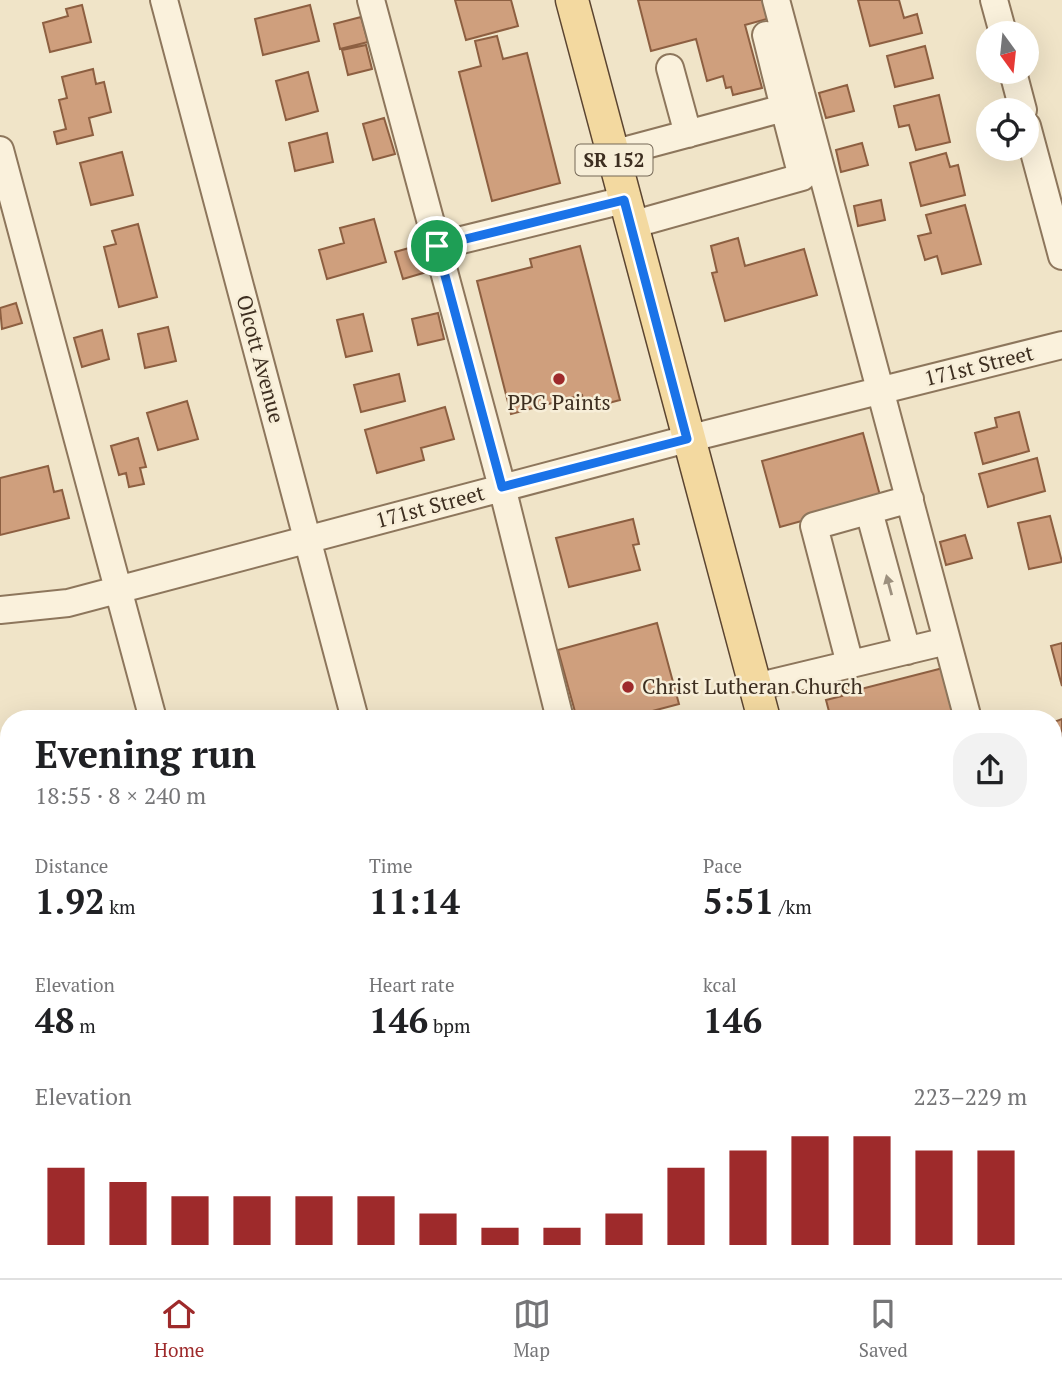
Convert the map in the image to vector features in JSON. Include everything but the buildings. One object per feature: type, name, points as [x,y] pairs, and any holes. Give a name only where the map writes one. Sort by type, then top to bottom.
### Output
[{"type":"main road","name":"SR 152","points":[[572,0],[761,710]]},
{"type":"street","name":"Olcott Avenue","points":[[164,0],[353,710]]},
{"type":"street","points":[[370,0],[502,487],[558,710]]},
{"type":"street","points":[[776,0],[966,710]]},
{"type":"street","points":[[994,0],[1000,21]]},
{"type":"street","points":[[437,246],[802,177],[765,34]]},
{"type":"street","points":[[670,68],[688,134]]},
{"type":"street","points":[[612,154],[784,108]]},
{"type":"street","points":[[0,150],[151,710]]},
{"type":"street","points":[[1036,161],[1062,256]]},
{"type":"street","name":"171st Street","points":[[0,610],[68,603],[502,487],[1062,345]]},
{"type":"street","points":[[850,664],[814,526],[910,499]]},
{"type":"street","points":[[869,511],[907,651]]},
{"type":"street","points":[[755,687],[947,641]]},
{"type":"place","name":"PPG Paints","points":[[559,379]]},
{"type":"place","name":"Christ Lutheran Church","points":[[628,687]]},
{"type":"route","points":[[624,200],[687,439],[502,487],[437,246],[624,200]]}]
